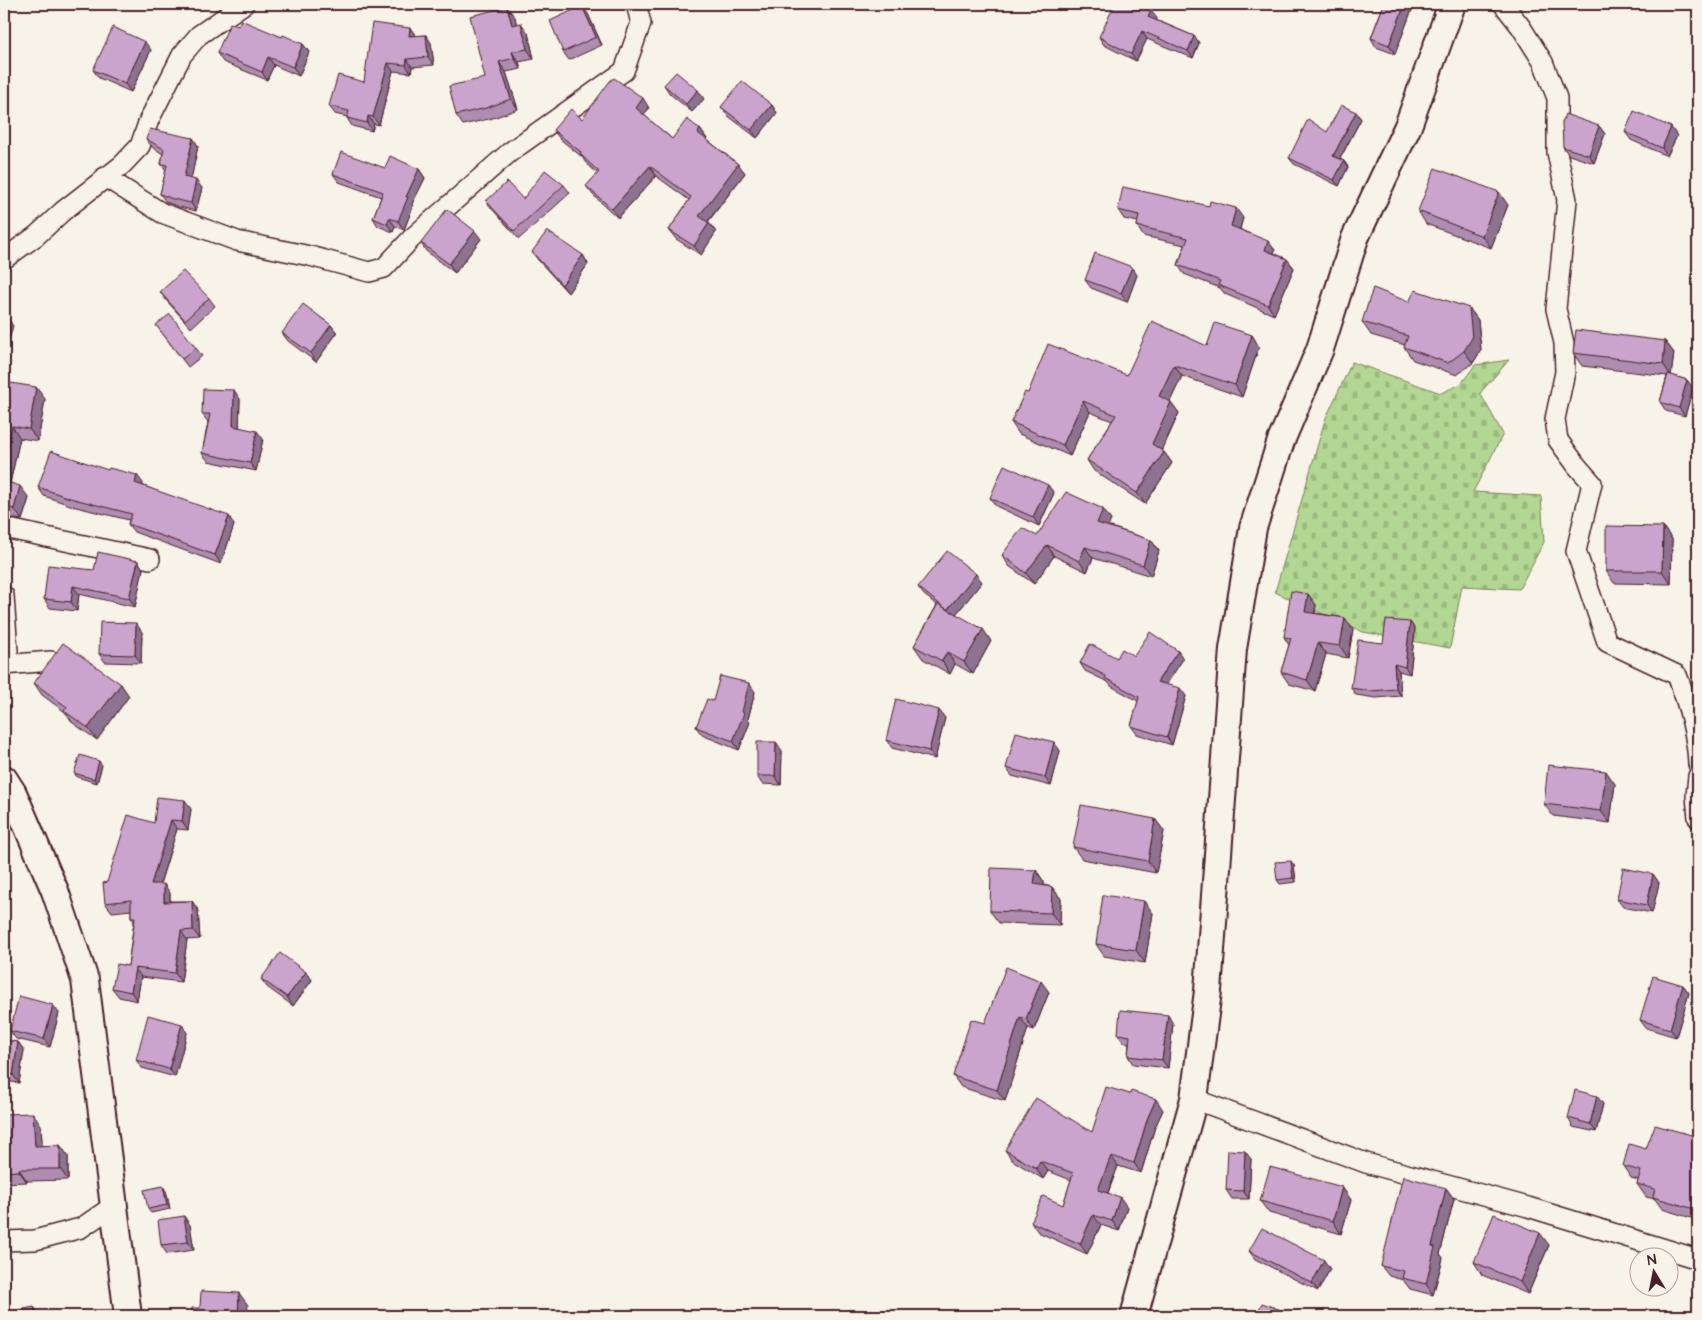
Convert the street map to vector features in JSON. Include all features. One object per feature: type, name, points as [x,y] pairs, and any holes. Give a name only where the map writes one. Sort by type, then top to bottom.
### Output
[{"type":"main road","points":[[1134,1316],[1194,1099],[1208,991],[1233,649],[1253,528],[1281,441],[1320,349],[1355,238],[1408,126],[1452,4]]},
{"type":"main road","points":[[4,779],[13,793],[55,891],[85,980],[128,1316]]},
{"type":"street","points":[[4,259],[36,236],[63,211],[122,165],[140,146],[150,120],[182,54],[199,35],[244,4]]},
{"type":"street","points":[[105,177],[162,213],[236,241],[310,256],[369,272],[384,268],[412,238],[510,152],[624,71],[641,23],[636,4]]},
{"type":"street","points":[[1503,4],[1521,27],[1543,62],[1557,98],[1557,152],[1567,200],[1556,309],[1564,343],[1565,372],[1555,420],[1558,440],[1592,483],[1576,551],[1608,642],[1677,675],[1688,707],[1697,746],[1698,764]]},
{"type":"street","points":[[4,528],[150,559]]},
{"type":"street","points":[[4,596],[6,665],[51,661]]},
{"type":"street","points":[[1698,776],[1696,796],[1698,818]]},
{"type":"street","points":[[1194,1099],[1366,1163],[1528,1207],[1698,1258]]},
{"type":"street","points":[[4,1241],[35,1240],[81,1228],[113,1206]]},
{"type":"green space","points":[[1509,360],[1480,393],[1503,434],[1473,492],[1541,496],[1544,542],[1519,589],[1462,586],[1450,648],[1363,632],[1275,592],[1325,420],[1352,362],[1441,393],[1461,384],[1475,365]]},
{"type":"building","points":[[1115,4],[1136,4],[1151,11],[1148,17],[1194,36],[1188,51],[1142,31],[1131,54],[1099,37]]},
{"type":"building","points":[[1384,4],[1405,4],[1389,45],[1371,38]]},
{"type":"building","points":[[582,6],[596,37],[563,52],[550,21]]},
{"type":"building","points":[[507,7],[512,25],[521,23],[527,49],[512,52],[514,58],[499,62],[511,99],[486,108],[456,115],[449,86],[485,78],[470,16]]},
{"type":"building","points":[[241,20],[303,44],[293,67],[268,57],[262,72],[217,53],[230,23],[238,26]]},
{"type":"building","points":[[372,23],[410,28],[409,36],[426,35],[428,57],[407,59],[406,65],[388,63],[373,117],[368,116],[367,123],[347,118],[349,111],[329,106],[338,75],[364,82]]},
{"type":"building","points":[[113,27],[145,42],[125,84],[93,70]]},
{"type":"building","points":[[676,72],[698,90],[686,104],[664,85]]},
{"type":"building","points":[[614,78],[643,98],[636,108],[672,139],[687,119],[700,129],[698,133],[738,164],[699,216],[709,223],[694,246],[669,230],[691,197],[650,166],[612,209],[586,186],[599,172],[580,154],[581,152],[553,130],[571,109],[582,119]]},
{"type":"building","points":[[742,81],[772,105],[751,130],[721,107]]},
{"type":"building","points":[[1341,105],[1356,112],[1333,156],[1344,161],[1334,180],[1289,158],[1308,119],[1327,132]]},
{"type":"building","points":[[1634,111],[1671,127],[1662,148],[1625,132]]},
{"type":"building","points":[[1565,114],[1599,126],[1589,155],[1563,147],[1562,123]]},
{"type":"building","points":[[150,129],[193,138],[184,177],[196,180],[191,203],[160,194],[167,165],[161,164],[164,149],[146,139]]},
{"type":"building","points":[[341,152],[385,168],[390,156],[419,169],[406,197],[408,197],[398,221],[389,218],[387,224],[373,218],[383,192],[333,174]]},
{"type":"building","points":[[1435,168],[1499,192],[1482,236],[1418,211]]},
{"type":"building","points":[[545,170],[564,185],[514,231],[486,201],[507,182],[523,199]]},
{"type":"building","points":[[1123,187],[1209,206],[1210,201],[1236,208],[1231,226],[1268,241],[1265,250],[1287,259],[1268,305],[1218,285],[1220,281],[1178,265],[1188,238],[1137,226],[1139,215],[1118,210]]},
{"type":"building","points":[[447,209],[475,231],[449,264],[421,243]]},
{"type":"building","points":[[547,231],[583,255],[562,285],[532,252]]},
{"type":"building","points":[[1095,253],[1132,267],[1121,293],[1085,280]]},
{"type":"building","points":[[183,271],[209,298],[185,320],[160,292]]},
{"type":"building","points":[[1373,288],[1409,302],[1415,290],[1469,308],[1472,338],[1464,351],[1448,363],[1404,347],[1408,336],[1362,322]]},
{"type":"building","points":[[303,304],[331,325],[311,353],[282,333]]},
{"type":"building","points":[[170,314],[196,348],[182,359],[156,325]]},
{"type":"building","points":[[4,317],[8,318],[4,330]]},
{"type":"building","points":[[1152,321],[1207,346],[1215,323],[1252,335],[1235,385],[1174,365],[1159,396],[1171,402],[1152,444],[1164,452],[1137,493],[1087,460],[1116,415],[1083,401],[1063,445],[1011,422],[1025,392],[1028,393],[1048,344],[1127,375]]},
{"type":"building","points":[[1576,330],[1665,341],[1663,364],[1573,353]]},
{"type":"building","points":[[1668,374],[1687,380],[1679,408],[1660,402]]},
{"type":"building","points":[[4,382],[36,387],[29,429],[12,426],[4,462]]},
{"type":"building","points":[[203,389],[234,390],[233,426],[257,431],[250,463],[202,453],[210,414],[202,414]]},
{"type":"building","points":[[51,451],[108,470],[109,468],[137,475],[135,483],[229,516],[215,555],[128,524],[132,514],[70,498],[38,487]]},
{"type":"building","points":[[1004,465],[1048,485],[1033,517],[990,498]]},
{"type":"building","points":[[4,481],[20,486],[14,509],[4,506]]},
{"type":"building","points":[[1066,492],[1103,509],[1097,523],[1151,540],[1143,565],[1085,547],[1079,561],[1047,545],[1026,573],[1002,555],[1022,528],[1037,536]]},
{"type":"building","points":[[1606,526],[1663,527],[1662,571],[1606,571]]},
{"type":"building","points":[[947,551],[976,574],[947,610],[918,587]]},
{"type":"building","points":[[98,552],[138,561],[129,598],[73,586],[71,602],[44,599],[48,565],[94,570]]},
{"type":"building","points":[[1291,591],[1308,594],[1305,612],[1345,618],[1340,646],[1318,643],[1307,680],[1281,672],[1291,638],[1284,637]]},
{"type":"building","points":[[938,604],[983,629],[964,662],[947,652],[942,661],[914,646]]},
{"type":"building","points":[[1386,620],[1410,622],[1405,667],[1394,664],[1396,689],[1371,691],[1351,688],[1358,640],[1383,643]]},
{"type":"building","points":[[100,622],[136,623],[135,655],[99,654]]},
{"type":"building","points":[[1150,632],[1178,651],[1157,682],[1180,688],[1167,737],[1131,726],[1139,697],[1105,678],[1106,676],[1080,663],[1090,644],[1117,658],[1122,649],[1134,656]]},
{"type":"building","points":[[63,643],[121,684],[88,728],[64,711],[67,707],[34,683]]},
{"type":"building","points":[[720,676],[749,683],[742,712],[744,713],[733,741],[696,727],[707,699],[713,701]]},
{"type":"building","points":[[896,699],[939,710],[929,751],[886,740]]},
{"type":"building","points":[[1016,732],[1054,742],[1045,778],[1006,768]]},
{"type":"building","points":[[757,742],[776,742],[775,776],[757,776]]},
{"type":"building","points":[[80,755],[99,761],[94,779],[74,773]]},
{"type":"building","points":[[1548,765],[1606,771],[1601,811],[1544,804]]},
{"type":"building","points":[[157,797],[185,800],[182,821],[171,820],[151,884],[164,884],[164,902],[192,901],[193,930],[181,931],[175,973],[135,968],[131,992],[112,988],[117,964],[128,966],[135,917],[131,917],[131,900],[105,903],[103,883],[107,882],[128,815],[154,823]]},
{"type":"building","points":[[1081,805],[1155,819],[1148,861],[1073,847]]},
{"type":"building","points":[[1291,861],[1293,878],[1277,880],[1275,862]]},
{"type":"building","points":[[991,868],[1036,870],[1034,884],[1052,887],[1051,913],[990,911]]},
{"type":"building","points":[[1623,868],[1653,874],[1647,905],[1617,899]]},
{"type":"building","points":[[1103,895],[1144,901],[1136,950],[1096,944]]},
{"type":"building","points":[[280,953],[306,972],[287,997],[261,979]]},
{"type":"building","points":[[1006,967],[1041,981],[1026,1019],[1020,1017],[997,1090],[953,1076],[971,1019],[985,1023]]},
{"type":"building","points":[[1653,976],[1683,985],[1670,1029],[1640,1020]]},
{"type":"building","points":[[19,996],[53,1005],[44,1039],[10,1031]]},
{"type":"building","points":[[1120,1010],[1168,1015],[1162,1060],[1128,1056],[1130,1036],[1118,1034]]},
{"type":"building","points":[[148,1015],[182,1024],[169,1069],[136,1060]]},
{"type":"building","points":[[4,1040],[18,1042],[13,1075],[4,1073]]},
{"type":"building","points":[[1106,1087],[1130,1094],[1131,1091],[1156,1099],[1148,1117],[1134,1163],[1111,1156],[1098,1190],[1120,1197],[1112,1221],[1093,1215],[1080,1244],[1031,1222],[1043,1196],[1063,1205],[1073,1173],[1040,1161],[1036,1168],[1005,1150],[1036,1098],[1092,1132]]},
{"type":"building","points":[[1575,1090],[1597,1096],[1590,1124],[1568,1118]]},
{"type":"building","points":[[33,1113],[35,1146],[60,1145],[60,1169],[19,1169],[19,1171],[4,1172],[4,1114]]},
{"type":"building","points":[[1655,1125],[1695,1136],[1693,1145],[1698,1146],[1698,1210],[1653,1197],[1655,1189],[1637,1184],[1641,1171],[1623,1166],[1629,1144],[1646,1149]]},
{"type":"building","points":[[1228,1150],[1245,1151],[1243,1191],[1226,1190]]},
{"type":"building","points":[[1270,1167],[1342,1187],[1333,1221],[1260,1201]]},
{"type":"building","points":[[1403,1176],[1446,1188],[1432,1246],[1435,1247],[1426,1284],[1402,1278],[1404,1271],[1381,1266]]},
{"type":"building","points":[[163,1186],[167,1205],[148,1209],[144,1190]]},
{"type":"building","points":[[1494,1214],[1540,1233],[1520,1282],[1474,1262]]},
{"type":"building","points":[[184,1216],[188,1242],[161,1245],[158,1220]]},
{"type":"building","points":[[1262,1228],[1324,1260],[1312,1283],[1249,1251]]},
{"type":"building","points":[[201,1291],[239,1293],[238,1316],[191,1316],[192,1308],[200,1308]]},
{"type":"building","points":[[1262,1303],[1297,1316],[1256,1316]]},
{"type":"building","points":[[34,1307],[36,1316],[4,1316],[4,1313]]}]
